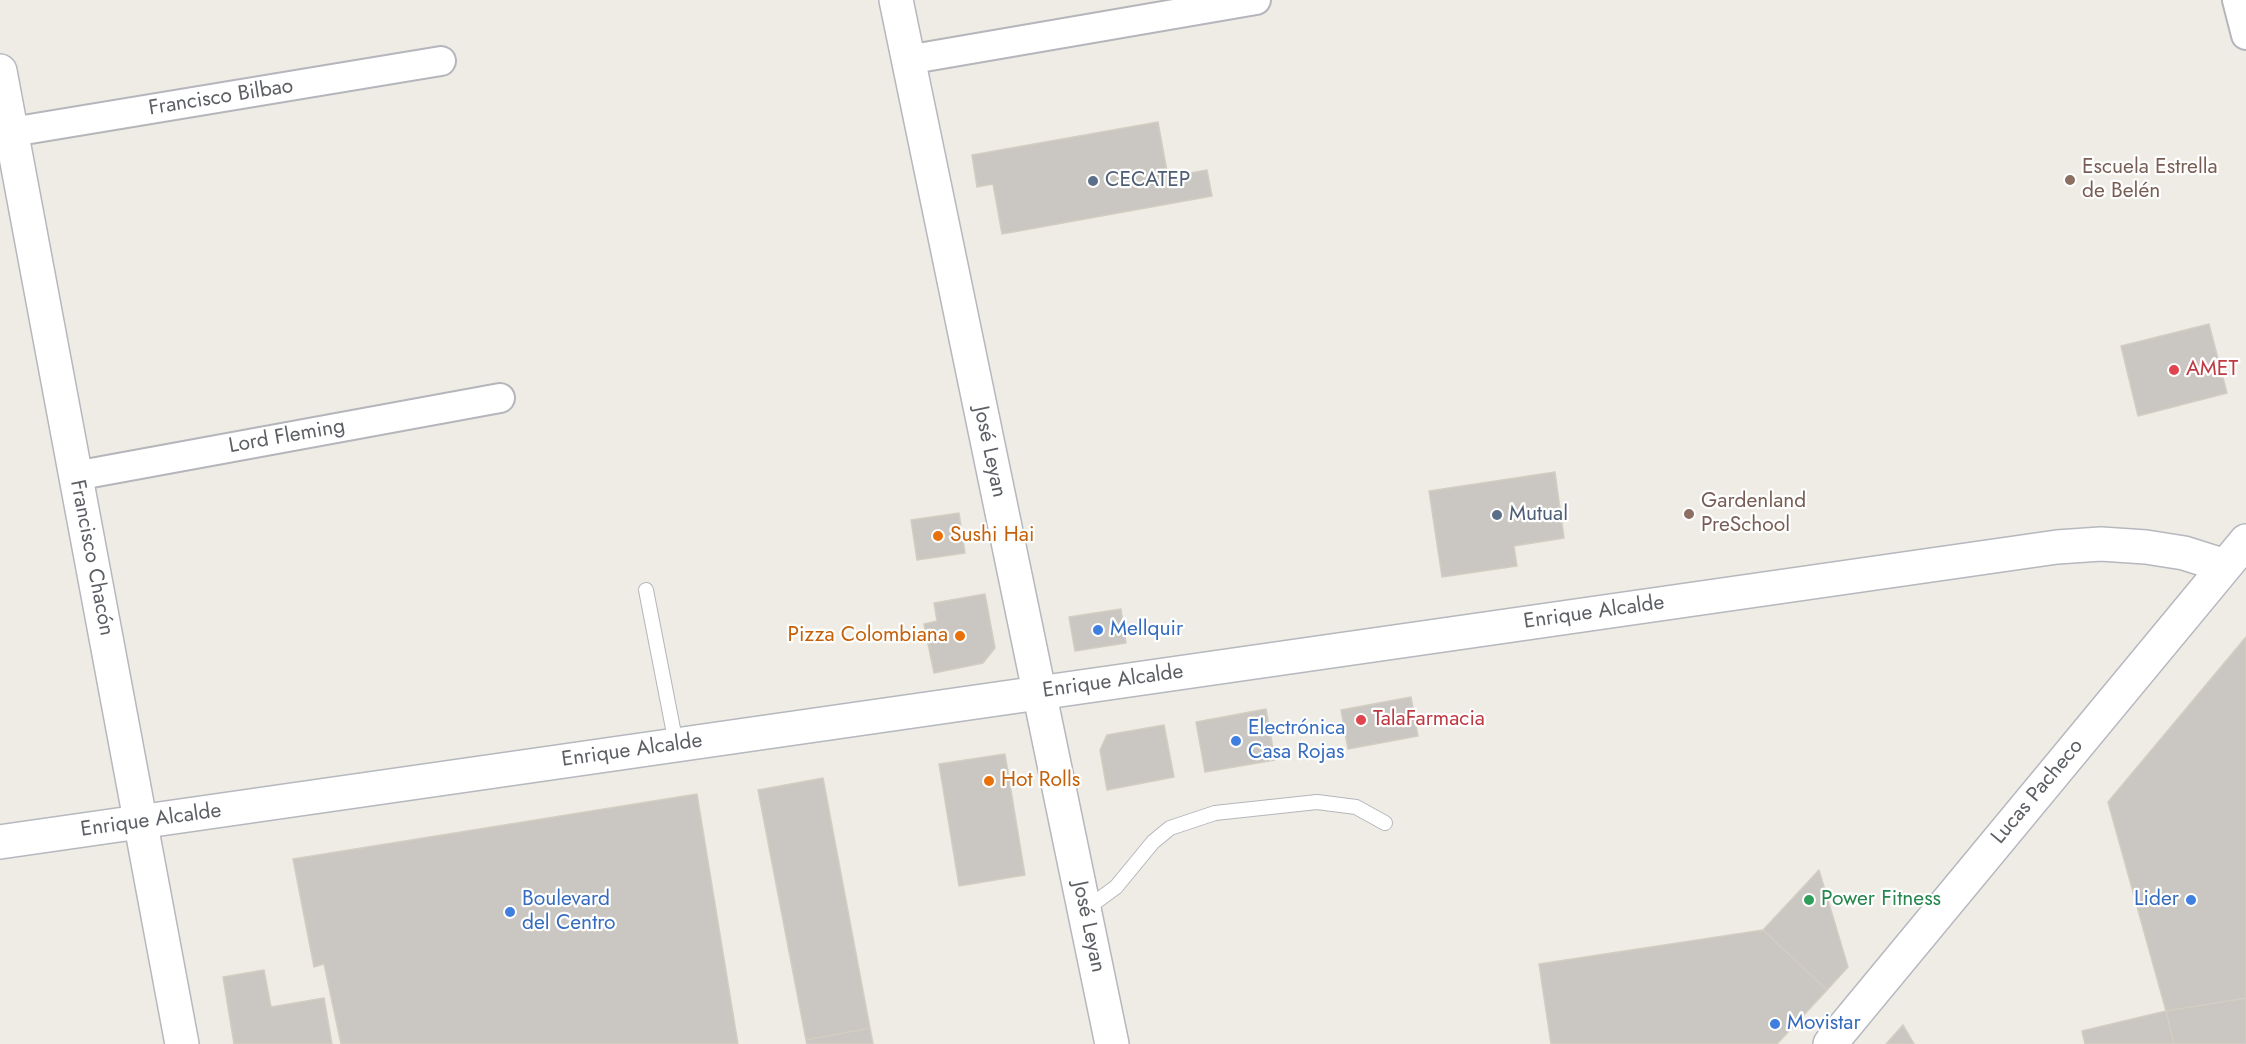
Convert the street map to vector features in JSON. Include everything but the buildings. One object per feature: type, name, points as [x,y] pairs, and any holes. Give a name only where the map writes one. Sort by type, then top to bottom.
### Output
[{"type":"street","name":"José Leyan","points":[[896,0],[1112,1044]]},
{"type":"street","points":[[907,60],[1256,0]]},
{"type":"street","points":[[2236,0],[2246,35]]},
{"type":"street","name":"Francisco Bilbao","points":[[5,133],[441,61]]},
{"type":"street","name":"Francisco Chacón","points":[[0,71],[5,133],[75,476],[182,1044]]},
{"type":"street","name":"Lord Fleming","points":[[75,476],[500,398]]},
{"type":"street","name":"Lucas Pacheco","points":[[1830,1044],[2246,541]]},
{"type":"street","name":"Enrique Alcalde","points":[[0,842],[2057,547],[2101,544],[2146,547],[2184,553],[2225,566]]},
{"type":"lane","points":[[646,590],[676,744]]},
{"type":"lane","points":[[1084,910],[1116,887],[1153,842],[1170,828],[1215,813],[1317,802],[1356,807],[1385,823]]},
{"type":"place","name":"Escuela Estrella de Belén","points":[[2070,180]]},
{"type":"place","name":"CECATEP","points":[[1093,181]]},
{"type":"place","name":"AMET","points":[[2174,370]]},
{"type":"place","name":"Gardenland PreSchool","points":[[1689,514]]},
{"type":"place","name":"Mutual","points":[[1497,515]]},
{"type":"place","name":"Sushi Hai","points":[[938,536]]},
{"type":"place","name":"Mellquir","points":[[1098,630]]},
{"type":"place","name":"Pizza Colombiana","points":[[960,636]]},
{"type":"place","name":"TalaFarmacia","points":[[1361,720]]},
{"type":"place","name":"Electrónica Casa Rojas","points":[[1236,741]]},
{"type":"place","name":"Hot Rolls","points":[[989,781]]},
{"type":"place","name":"Power Fitness","points":[[1809,900]]},
{"type":"place","name":"Lider","points":[[2191,900]]},
{"type":"place","name":"Boulevard del Centro","points":[[510,912]]},
{"type":"place","name":"Movistar","points":[[1775,1024]]}]
